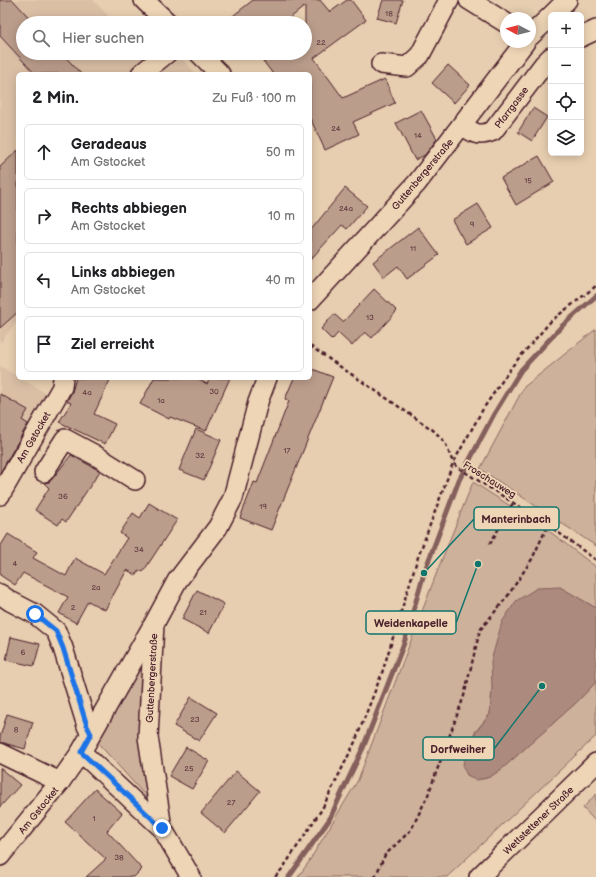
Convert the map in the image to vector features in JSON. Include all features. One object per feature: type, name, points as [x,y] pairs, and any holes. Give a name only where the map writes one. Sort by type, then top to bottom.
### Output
[{"type":"street","points":[[144,0],[161,16]]},
{"type":"street","points":[[381,64],[407,67],[420,55],[449,0]]},
{"type":"street","points":[[469,0],[500,19]]},
{"type":"street","points":[[554,12],[567,0]]},
{"type":"street","points":[[536,30],[548,18]]},
{"type":"street","points":[[584,36],[596,30]]},
{"type":"street","name":"Guttenbergerstraße","points":[[312,298],[418,183],[521,48]]},
{"type":"street","points":[[143,72],[158,60]]},
{"type":"street","points":[[206,60],[218,72]]},
{"type":"street","name":"Pfarrgasse","points":[[462,125],[472,132],[482,135],[493,130],[548,60]]},
{"type":"street","name":"Am Gstocket","points":[[0,495],[62,387],[63,380]]},
{"type":"street","name":"Guttenbergerstraße","points":[[191,877],[162,828],[148,737],[154,624],[177,581],[218,526],[233,498],[258,402],[266,380]]},
{"type":"street","points":[[44,472],[66,439],[135,480]]},
{"type":"street","points":[[0,594],[35,614],[56,631],[63,648],[87,726],[91,734]]},
{"type":"street","name":"Am Gstocket","points":[[0,856],[60,782],[81,752],[154,624]]},
{"type":"street","points":[[81,752],[162,828]]},
{"type":"street","name":"Am Gstocket","points":[[0,753],[60,782]]},
{"type":"street","name":"Wettstettener Straße","points":[[479,877],[596,763]]},
{"type":"path","points":[[275,877],[283,868],[322,809],[355,742],[382,673],[417,560],[453,463],[483,409],[513,365],[551,321],[596,286]]},
{"type":"path","name":"Froschauweg","points":[[312,347],[433,430],[444,443],[456,467],[548,526],[596,560]]},
{"type":"path","points":[[490,544],[513,503]]},
{"type":"path","points":[[375,877],[385,855],[411,830],[428,795],[464,696],[480,630],[507,597],[532,559],[548,526]]},
{"type":"shaded area","points":[[0,0],[93,0],[108,16],[16,16],[16,60],[151,60],[153,62],[155,60],[183,60],[194,72],[16,72],[16,323],[0,343]]},
{"type":"shaded area","points":[[596,329],[596,546],[480,469],[524,387]]},
{"type":"shaded area","points":[[0,366],[16,376],[16,380],[23,380],[52,397],[0,487]]},
{"type":"shaded area","points":[[473,482],[549,531],[596,567],[596,608],[560,587],[492,689],[490,714],[475,732],[464,757],[467,775],[482,779],[490,777],[503,768],[577,702],[596,682],[596,736],[447,877],[298,877],[358,780],[440,564]]},
{"type":"shaded area","points":[[560,587],[596,608],[596,682],[577,702],[503,768],[490,777],[477,780],[467,775],[463,767],[464,757],[476,732],[490,714],[492,689],[491,661],[502,622],[516,601],[537,588]]},
{"type":"shaded area","points":[[145,659],[141,717],[141,760],[151,802],[97,742]]},
{"type":"shaded area","points":[[596,794],[596,822],[583,808]]},
{"type":"building","points":[[0,0],[13,0],[28,16],[16,16],[16,53],[0,36]]},
{"type":"building","points":[[253,0],[320,0],[330,12],[347,0],[351,0],[366,20],[314,58],[343,98],[385,79],[395,103],[353,122],[359,134],[325,150],[312,122],[312,72],[271,72],[262,60],[312,60],[312,16],[305,16],[305,6],[293,16],[233,16]]},
{"type":"building","points":[[383,0],[403,0],[396,23],[377,18]]},
{"type":"building","points":[[22,60],[68,60],[79,72],[33,72]]},
{"type":"building","points":[[448,65],[470,85],[454,103],[432,83]]},
{"type":"building","points":[[533,108],[547,117],[532,141],[518,132]]},
{"type":"building","points":[[421,110],[437,139],[425,155],[415,160],[396,123]]},
{"type":"building","points":[[16,152],[16,314],[0,328],[0,167]]},
{"type":"building","points":[[539,156],[554,182],[516,205],[501,178]]},
{"type":"building","points":[[345,188],[367,206],[347,229],[342,225],[312,258],[312,229]]},
{"type":"building","points":[[478,204],[493,228],[466,244],[452,220]]},
{"type":"building","points":[[418,227],[439,255],[407,279],[398,266],[384,277],[373,262]]},
{"type":"building","points":[[374,289],[397,311],[372,338],[365,332],[352,346],[338,333],[332,340],[321,329],[334,314],[343,322]]},
{"type":"building","points":[[312,369],[333,377],[271,530],[240,518],[254,482],[257,483],[289,401],[285,399],[293,380],[312,380]]},
{"type":"building","points":[[75,380],[110,380],[94,414],[115,424],[105,444],[59,422],[71,403],[67,401],[72,392]]},
{"type":"building","points":[[153,380],[200,380],[207,384],[209,380],[229,380],[206,431],[170,417],[169,419],[140,404]]},
{"type":"building","points":[[0,394],[28,410],[22,420],[28,424],[0,473]]},
{"type":"building","points":[[196,429],[221,440],[204,480],[179,470]]},
{"type":"building","points":[[71,455],[100,471],[66,522],[62,519],[58,525],[35,510],[49,488],[44,483],[49,482],[53,478]]},
{"type":"building","points":[[149,503],[177,520],[143,572],[139,570],[136,575],[127,570],[105,610],[88,601],[76,623],[59,613],[68,597],[23,573],[15,585],[0,575],[0,547],[8,534],[37,552],[33,558],[66,576],[75,558],[104,574],[127,538],[120,533],[133,513],[140,518]]},
{"type":"building","points":[[197,590],[224,604],[209,633],[182,619]]},
{"type":"building","points":[[11,637],[40,644],[34,666],[6,660]]},
{"type":"building","points":[[191,697],[217,713],[199,741],[174,726]]},
{"type":"building","points":[[7,714],[33,722],[25,749],[0,742],[0,737]]},
{"type":"building","points":[[186,747],[209,761],[192,789],[169,776]]},
{"type":"building","points":[[0,768],[20,785],[0,807]]},
{"type":"building","points":[[236,771],[260,791],[225,833],[201,813]]},
{"type":"building","points":[[95,789],[122,813],[107,831],[142,869],[134,877],[86,877],[106,859],[65,822]]},
{"type":"waterway","points":[[289,877],[329,820],[363,748],[404,643],[424,573],[459,480],[494,414],[521,370],[562,326],[596,296]]},
{"type":"place","name":"Weidenkapelle","points":[[478,564]]},
{"type":"place","name":"Manterinbach","points":[[424,573]]},
{"type":"place","name":"Dorfweiher","points":[[542,686]]},
{"type":"route","points":[[35,614],[56,631],[63,648],[87,726],[91,734],[81,752],[162,828]]}]
